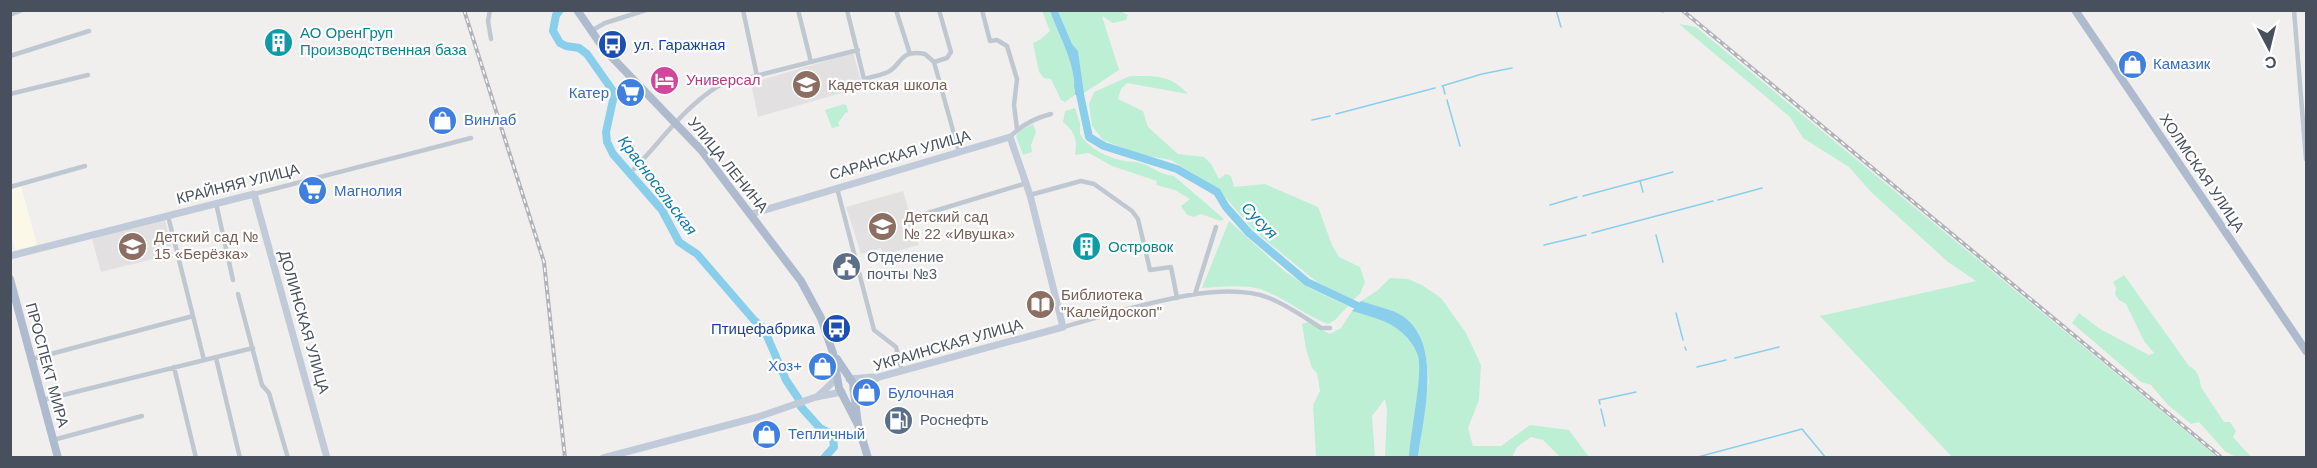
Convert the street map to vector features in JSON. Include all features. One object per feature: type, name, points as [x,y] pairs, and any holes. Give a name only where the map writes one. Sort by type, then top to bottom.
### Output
[{"type":"main road","name":"ХОЛМСКАЯ УЛИЦА","points":[[2075,10],[2305,346]]},
{"type":"main road","name":"УЛИЦА ЛЕНИНА","points":[[577,11],[604,49],[677,123],[801,280],[820,318],[833,353],[842,392],[858,425]]},
{"type":"main road","name":"ПРОСПЕКТ МИРА","points":[[10,279],[58,458]]},
{"type":"main road","name":"УЛИЦА ЛЕНИНА","points":[[833,353],[853,382],[858,425],[868,458]]},
{"type":"main road","name":"УКРАИНСКАЯ УЛИЦА","points":[[840,382],[849,379]]},
{"type":"main road","name":"УКРАИНСКАЯ УЛИЦА","points":[[842,392],[849,393],[853,390]]},
{"type":"street","points":[[10,15],[22,10]]},
{"type":"street","points":[[489,10],[491,39]]},
{"type":"street","points":[[591,32],[605,23],[646,10]]},
{"type":"street","points":[[742,10],[757,76]]},
{"type":"street","points":[[798,10],[811,62]]},
{"type":"street","points":[[847,10],[864,79],[891,71],[900,58],[910,54],[925,54],[934,62],[959,152]]},
{"type":"street","points":[[896,10],[910,54]]},
{"type":"street","points":[[934,62],[947,58],[951,52],[939,10]]},
{"type":"street","points":[[982,10],[990,41],[997,40],[1007,46],[1013,64],[1017,79],[1014,105],[1017,129]]},
{"type":"street","points":[[2294,10],[2307,159]]},
{"type":"street","points":[[10,56],[89,31]]},
{"type":"street","points":[[634,168],[688,109],[720,85],[858,50]]},
{"type":"street","points":[[10,94],[88,75]]},
{"type":"street","points":[[1051,114],[1034,118],[1017,129],[1010,137],[1027,183],[1063,327]]},
{"type":"street","name":"САРАНСКАЯ УЛИЦА","points":[[751,214],[1010,137]]},
{"type":"street","name":"КРАЙНЯЯ УЛИЦА","points":[[10,256],[471,138]]},
{"type":"street","points":[[10,187],[85,166]]},
{"type":"street","points":[[1030,195],[1081,181],[1094,184],[1132,211],[1138,219],[1150,270],[1171,267],[1176,298]]},
{"type":"street","points":[[918,216],[1027,183]]},
{"type":"street","points":[[837,188],[874,330],[896,347],[902,371]]},
{"type":"street","name":"ДОЛИНСКАЯ УЛИЦА","points":[[254,194],[327,458]]},
{"type":"street","points":[[216,203],[233,280]]},
{"type":"street","points":[[168,216],[204,360]]},
{"type":"street","points":[[1195,294],[1216,227]]},
{"type":"street","name":"УКРАИНСКАЯ УЛИЦА","points":[[853,390],[879,377],[1195,294],[1248,292],[1276,301],[1321,328],[1330,328]]},
{"type":"street","points":[[238,294],[262,385],[269,393],[288,458]]},
{"type":"street","points":[[32,359],[193,316]]},
{"type":"street","points":[[43,400],[253,348]]},
{"type":"street","points":[[813,398],[833,382],[833,353]]},
{"type":"street","points":[[216,358],[240,458]]},
{"type":"street","points":[[174,367],[196,458]]},
{"type":"street","points":[[849,379],[879,377]]},
{"type":"street","name":"УКРАИНСКАЯ УЛИЦА","points":[[813,398],[840,382]]},
{"type":"street","name":"УКРАИНСКАЯ УЛИЦА","points":[[603,458],[758,417],[813,398],[842,392]]},
{"type":"street","points":[[813,398],[835,396],[848,405]]},
{"type":"street","points":[[53,440],[142,416]]},
{"type":"shaded area","name":"Кадетская школа","points":[[853,53],[863,87],[758,117],[751,83]]},
{"type":"shaded area","points":[[21,186],[37,245],[15,250],[11,234],[11,189]]},
{"type":"shaded area","name":"Детский сад № 22 «Ивушка»","points":[[903,191],[919,245],[883,255],[881,248],[861,254],[846,207]]},
{"type":"shaded area","name":"Детский сад № 15 «Берёзка»","points":[[165,219],[173,254],[101,272],[92,239]]},
{"type":"green space","points":[[1042,11],[1050,11],[1073,72],[1075,95],[1065,102],[1061,100],[1051,79],[1044,78],[1039,72],[1033,43],[1050,31]]},
{"type":"green space","points":[[1058,11],[1120,11],[1128,15],[1126,20],[1113,23],[1102,16],[1119,70],[1084,93],[1078,52],[1072,44]]},
{"type":"green space","points":[[1679,24],[1696,27],[2217,457],[1952,457],[1820,316],[1976,281],[1948,262],[1871,192],[1849,167],[1803,138],[1790,117]]},
{"type":"green space","points":[[1130,76],[1162,78],[1175,83],[1188,94],[1127,83],[1121,89],[1118,99],[1143,111],[1148,127],[1178,154],[1204,157],[1211,164],[1219,179],[1226,174],[1231,176],[1234,187],[1265,184],[1318,207],[1332,245],[1339,257],[1360,267],[1365,282],[1360,294],[1352,301],[1317,282],[1253,230],[1227,199],[1209,183],[1171,160],[1142,155],[1103,140],[1092,126],[1089,104],[1094,92]]},
{"type":"green space","points":[[850,79],[852,90],[832,94],[831,84]]},
{"type":"green space","points":[[844,104],[847,106],[848,113],[846,112],[838,123],[840,126],[832,128],[825,110]]},
{"type":"green space","points":[[1075,108],[1080,123],[1080,134],[1093,148],[1112,157],[1141,163],[1161,173],[1174,176],[1224,219],[1220,221],[1201,214],[1194,217],[1187,215],[1181,206],[1190,199],[1175,190],[1156,185],[1157,181],[1112,166],[1089,153],[1075,155],[1075,137],[1063,122],[1065,111]]},
{"type":"green space","points":[[1033,124],[1036,132],[1031,145],[1032,152],[1023,155],[1016,136],[1019,131]]},
{"type":"green space","points":[[1229,221],[1283,270],[1309,288],[1348,306],[1328,324],[1253,287],[1202,288]]},
{"type":"green space","points":[[2124,275],[2189,366],[2196,372],[2201,387],[2224,422],[2230,422],[2236,431],[2233,437],[2251,457],[2236,457],[2225,451],[2199,422],[2191,424],[2168,405],[2151,385],[2141,382],[2072,323],[2079,313],[2100,329],[2149,355],[2154,353],[2144,341],[2126,304],[2115,294],[2116,288],[2113,282]]},
{"type":"green space","points":[[1390,278],[1408,279],[1441,298],[1466,333],[1481,365],[1479,400],[1468,428],[1473,446],[1501,446],[1530,425],[1569,430],[1589,457],[1560,457],[1543,440],[1531,437],[1517,447],[1512,457],[1418,457],[1429,380],[1425,350],[1361,301],[1378,290]]},
{"type":"green space","points":[[1352,311],[1394,327],[1409,339],[1416,350],[1419,377],[1409,457],[1385,457],[1387,411],[1385,399],[1372,416],[1375,457],[1316,457],[1313,405],[1320,391],[1317,373],[1312,368],[1306,349],[1302,324],[1307,322],[1330,334],[1341,328]]},
{"type":"water","points":[[1050,11],[1058,11],[1072,44],[1078,51],[1084,93],[1075,95],[1070,61]]},
{"type":"water","points":[[1361,301],[1400,314],[1416,330],[1423,345],[1428,383],[1418,457],[1409,457],[1419,377],[1416,350],[1409,339],[1394,327],[1352,311]]},
{"type":"waterway","name":"Красносельская","points":[[560,10],[556,15],[553,31],[560,43],[579,48],[587,54],[613,91],[606,132],[607,142],[613,154],[662,210],[679,242],[697,254],[764,329],[786,380],[801,407],[820,428],[830,433],[833,439],[834,447],[824,458]]},
{"type":"waterway","points":[[1556,10],[1561,27]]},
{"type":"waterway","points":[[1442,86],[1512,68]]},
{"type":"waterway","name":"Сусуя","points":[[1078,85],[1089,137],[1104,146],[1177,169],[1217,192],[1226,207],[1249,233],[1307,282],[1364,309]]},
{"type":"waterway","points":[[1443,86],[1445,94]]},
{"type":"waterway","points":[[1336,114],[1435,88]]},
{"type":"waterway","points":[[1447,100],[1460,146]]},
{"type":"waterway","points":[[1312,120],[1330,116]]},
{"type":"waterway","points":[[1583,196],[1673,172]]},
{"type":"waterway","points":[[1640,181],[1643,192]]},
{"type":"waterway","points":[[1718,200],[1762,188]]},
{"type":"waterway","points":[[1550,205],[1577,197]]},
{"type":"waterway","points":[[1592,233],[1713,201]]},
{"type":"waterway","points":[[1544,245],[1586,235]]},
{"type":"waterway","points":[[1656,235],[1663,262]]},
{"type":"waterway","points":[[1676,313],[1683,340]]},
{"type":"waterway","points":[[1735,358],[1779,347]]},
{"type":"waterway","points":[[1697,367],[1726,360]]},
{"type":"waterway","points":[[1600,404],[1599,400],[1636,392]]},
{"type":"waterway","points":[[1601,409],[1605,426]]},
{"type":"waterway","points":[[1694,458],[1802,429],[1826,458]]},
{"type":"railway","points":[[464,10],[544,262],[565,458]]},
{"type":"railway","points":[[1682,10],[2222,458]]},
{"type":"place","name":"АО ОренГруп Производственная база","points":[[279,42]]},
{"type":"place","name":"ул. Гаражная","points":[[613,45]]},
{"type":"place","name":"Камазик","points":[[2132,64]]},
{"type":"place","name":"Универсал","points":[[665,80]]},
{"type":"place","name":"Кадетская школа","points":[[807,85]]},
{"type":"place","name":"Катер","points":[[630,93]]},
{"type":"place","name":"Винлаб","points":[[443,120]]},
{"type":"place","name":"Магнолия","points":[[313,191]]},
{"type":"place","name":"Детский сад № 22 «Ивушка»","points":[[883,226]]},
{"type":"place","name":"Детский сад № 15 «Берёзка»","points":[[133,246]]},
{"type":"place","name":"Островок","points":[[1087,247]]},
{"type":"place","name":"Отделение почты №3","points":[[846,266]]},
{"type":"place","name":"Библиотека \"Калейдоскоп\"","points":[[1040,304]]},
{"type":"place","name":"Птицефабрика","points":[[836,329]]},
{"type":"place","name":"Хоз+","points":[[823,366]]},
{"type":"place","name":"Булочная","points":[[867,393]]},
{"type":"place","name":"Роснефть","points":[[899,420]]},
{"type":"place","name":"Тепличный","points":[[767,434]]}]
